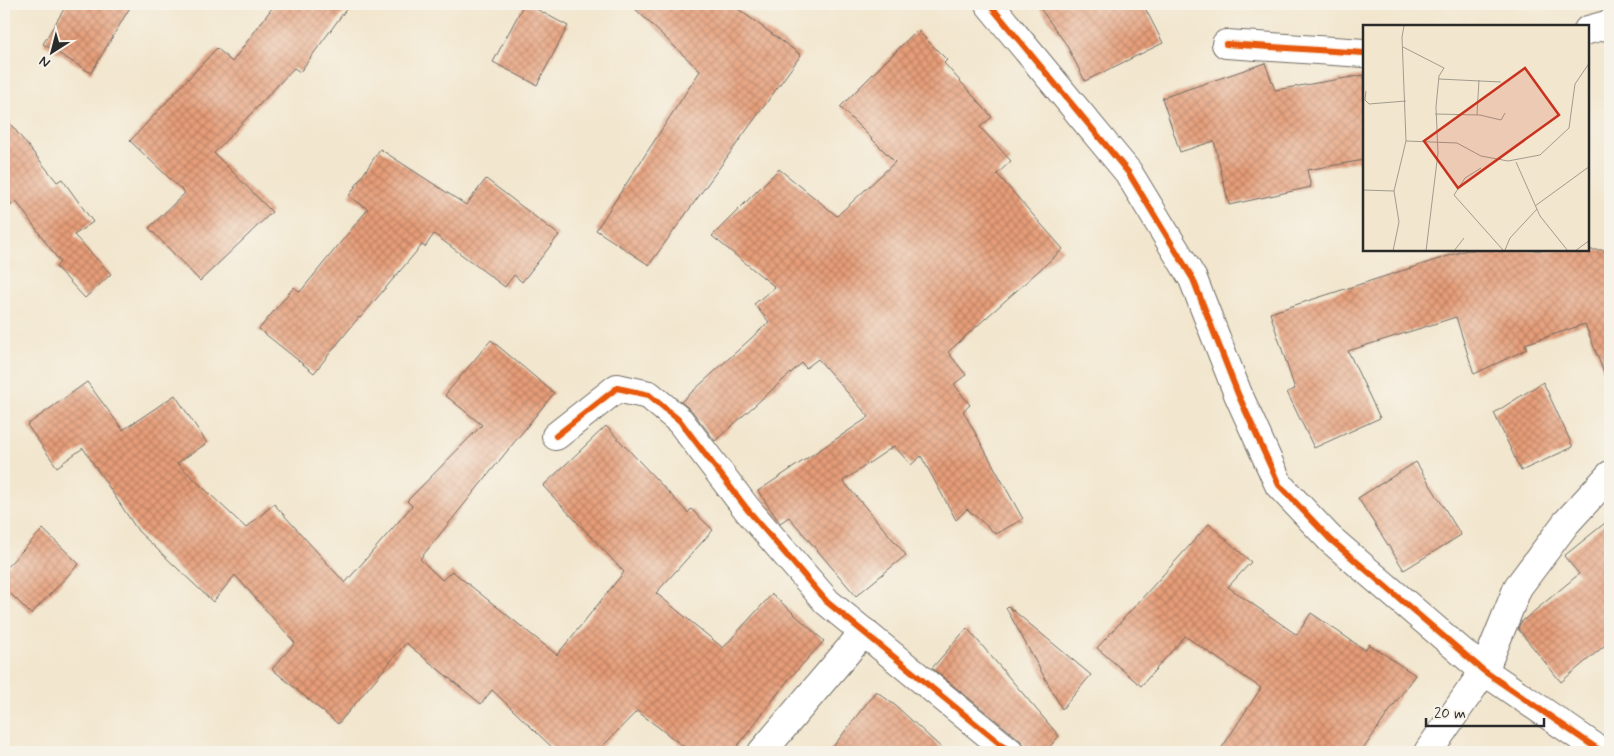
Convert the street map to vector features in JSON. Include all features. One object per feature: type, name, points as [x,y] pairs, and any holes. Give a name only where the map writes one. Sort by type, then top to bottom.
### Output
[{"type":"street","points":[[989,4],[1128,172],[1173,246],[1193,280],[1238,394],[1279,485],[1330,539],[1484,671],[1602,752]]},
{"type":"street","points":[[1589,30],[1610,24]]},
{"type":"street","points":[[1226,44],[1363,53]]},
{"type":"street","points":[[556,436],[617,388],[650,395],[680,422],[747,509],[827,602],[1010,752]]},
{"type":"street","points":[[1428,752],[1484,671],[1518,587],[1566,523],[1610,474]]},
{"type":"street","points":[[762,752],[864,632]]},
{"type":"building","points":[[67,4],[132,4],[91,73],[43,44]]},
{"type":"building","points":[[275,4],[350,4],[300,72],[294,68],[214,153],[272,212],[200,281],[149,228],[185,193],[130,141],[217,48],[232,62]]},
{"type":"building","points":[[524,4],[568,26],[537,85],[493,62]]},
{"type":"building","points":[[630,4],[731,4],[801,55],[649,265],[596,230],[700,71]]},
{"type":"building","points":[[1037,4],[1143,4],[1163,43],[1085,81],[1066,44]]},
{"type":"building","points":[[917,30],[947,60],[944,63],[992,117],[980,127],[1011,161],[997,174],[1063,249],[948,352],[966,375],[954,384],[970,405],[963,411],[1023,519],[996,534],[967,509],[956,520],[921,456],[911,465],[894,446],[843,481],[906,555],[856,596],[789,517],[780,523],[758,491],[869,417],[818,359],[806,368],[802,363],[715,441],[692,411],[681,402],[769,322],[754,304],[775,287],[712,236],[779,169],[837,216],[895,162],[840,107]]},
{"type":"building","points":[[1265,63],[1275,90],[1363,75],[1363,160],[1307,170],[1311,187],[1229,205],[1214,141],[1180,152],[1162,98]]},
{"type":"building","points":[[4,116],[57,182],[62,179],[93,222],[74,235],[111,274],[85,298],[56,267],[60,262],[16,201],[4,211]]},
{"type":"building","points":[[380,149],[466,205],[486,179],[559,235],[522,282],[514,275],[505,287],[434,234],[425,247],[422,245],[359,317],[314,373],[259,329],[294,287],[300,292],[368,209],[349,196]]},
{"type":"building","points":[[1610,250],[1610,382],[1608,383],[1585,324],[1525,344],[1527,349],[1474,374],[1456,317],[1348,351],[1380,418],[1314,448],[1287,392],[1295,389],[1270,313],[1464,251]]},
{"type":"building","points":[[491,340],[554,393],[420,559],[442,580],[452,571],[557,655],[624,572],[543,486],[606,426],[688,513],[691,509],[713,530],[656,593],[723,648],[772,594],[824,641],[788,680],[733,752],[691,752],[637,711],[597,752],[557,752],[492,690],[481,704],[406,643],[338,724],[272,669],[295,643],[235,575],[213,602],[138,531],[83,448],[57,467],[27,425],[87,382],[123,430],[175,395],[207,443],[177,463],[246,528],[274,504],[345,583],[412,506],[407,501],[482,425],[445,395]]},
{"type":"building","points":[[1543,382],[1573,447],[1521,471],[1494,413]]},
{"type":"building","points":[[1416,462],[1461,535],[1404,570],[1358,498]]},
{"type":"building","points":[[1610,519],[1610,641],[1561,682],[1518,629],[1520,623],[1579,574],[1564,556]]},
{"type":"building","points":[[1209,524],[1251,562],[1228,587],[1297,635],[1311,613],[1365,650],[1369,644],[1415,675],[1361,752],[1219,752],[1261,688],[1185,636],[1141,686],[1097,648]]},
{"type":"building","points":[[43,529],[79,564],[31,614],[4,587],[4,570]]},
{"type":"building","points":[[1008,606],[1091,675],[1062,709],[1006,608]]},
{"type":"building","points":[[967,628],[1059,736],[1045,752],[1031,752],[1020,740],[932,668]]},
{"type":"building","points":[[876,691],[896,706],[946,752],[829,752]]},
{"type":"cycle path","points":[[989,4],[1128,172],[1193,279],[1238,394],[1279,485],[1330,539],[1484,671],[1602,752]]},
{"type":"cycle path","points":[[1226,44],[1363,53]]},
{"type":"cycle path","points":[[556,436],[617,388],[649,395],[680,421],[747,509],[827,602],[1010,752]]}]
